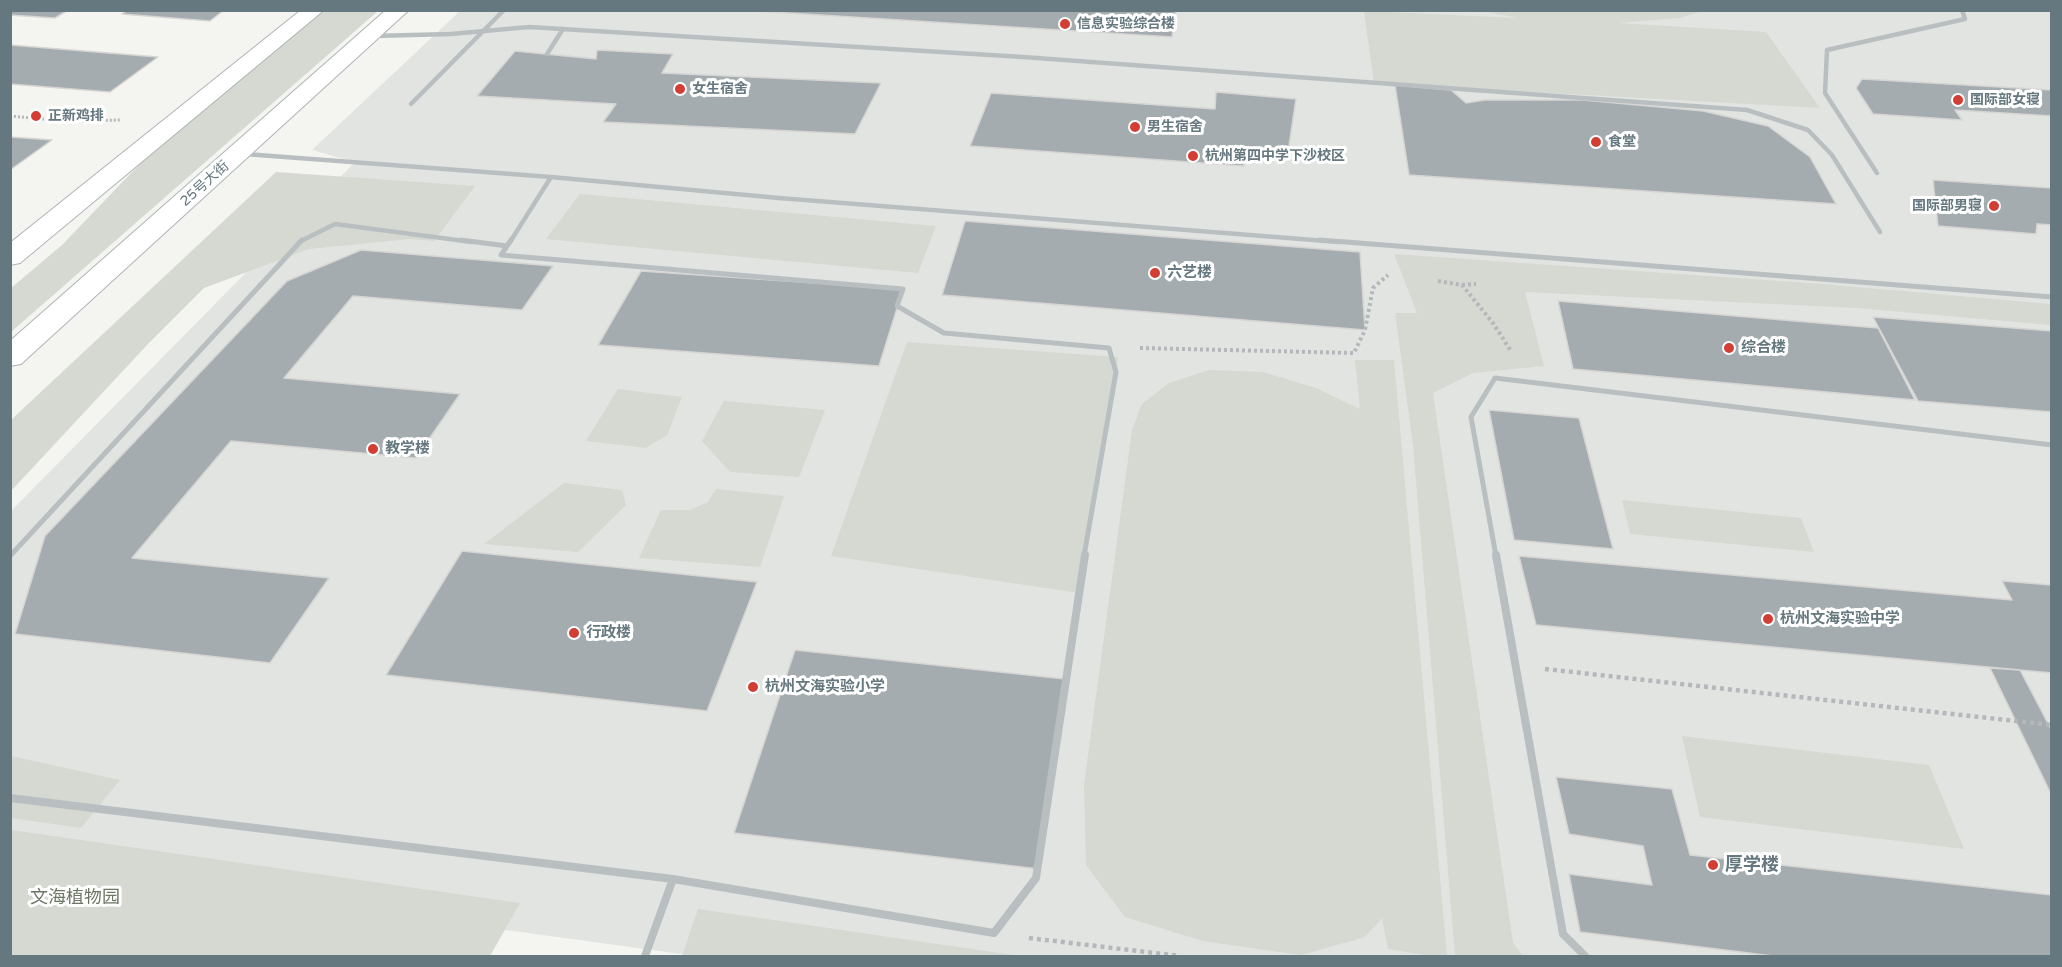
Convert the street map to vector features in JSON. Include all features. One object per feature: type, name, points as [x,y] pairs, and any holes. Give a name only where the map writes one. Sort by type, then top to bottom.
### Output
[{"type":"main road","points":[[10,257],[314,10]]},
{"type":"main road","name":"25号大街","points":[[10,357],[399,10]]},
{"type":"street","points":[[411,104],[504,10]]},
{"type":"street","points":[[1876,173],[1825,93],[1827,50],[1965,19],[1962,10]]},
{"type":"street","points":[[370,36],[483,32],[529,27],[1023,57],[1747,110],[1808,130],[1832,155],[1880,232]]},
{"type":"street","points":[[547,54],[563,29]]},
{"type":"street","points":[[239,153],[551,177],[802,200],[2052,297]]},
{"type":"street","points":[[10,798],[673,879],[994,933],[1036,878],[1068,651],[1116,372],[1109,348],[945,333],[897,306],[903,289],[501,255],[551,177]]},
{"type":"street","points":[[10,556],[298,242],[335,224],[507,246]]},
{"type":"street","points":[[1585,957],[1563,934],[1471,417],[1495,378],[2052,445]]},
{"type":"street","points":[[645,957],[673,879]]},
{"type":"path","points":[[10,116],[65,121],[128,120]]},
{"type":"path","points":[[1109,348],[1354,353],[1365,330],[1373,288],[1390,273]]},
{"type":"path","points":[[1431,280],[1462,285],[1493,323],[1531,382]]},
{"type":"path","points":[[1515,666],[2052,725]]},
{"type":"path","points":[[994,933],[1180,957]]},
{"type":"shaded area","points":[[460,11],[2051,11],[2051,956],[696,956],[11,862],[11,511],[355,162],[312,150]]},
{"type":"green space","points":[[323,11],[378,11],[11,332],[10,289],[62,245],[162,141]]},
{"type":"green space","points":[[1364,11],[1518,18],[1482,11],[1703,11],[1680,18],[1618,23],[1766,32],[1820,108],[1374,83]]},
{"type":"green space","points":[[276,172],[475,186],[434,241],[410,239],[309,249],[204,288],[147,345],[11,491],[11,420]]},
{"type":"green space","points":[[580,194],[936,226],[918,273],[546,239]]},
{"type":"green space","points":[[1394,254],[1822,284],[2051,304],[2051,325],[1857,308],[1525,292],[1544,366],[1473,373],[1433,393],[1513,943],[1523,956],[1455,956],[1413,445],[1395,313],[1417,313]]},
{"type":"green space","points":[[907,342],[1118,357],[1079,593],[831,556]]},
{"type":"green space","points":[[1355,360],[1394,360],[1447,956],[1430,956],[1388,949],[1382,918],[1365,937],[1301,955],[1203,941],[1125,917],[1086,865],[1084,785],[1132,430],[1142,404],[1169,383],[1209,370],[1263,372],[1316,388],[1360,409]]},
{"type":"green space","points":[[618,389],[682,397],[667,435],[646,448],[586,441]]},
{"type":"green space","points":[[724,401],[825,410],[799,477],[730,472],[702,441]]},
{"type":"green space","points":[[564,483],[622,490],[626,505],[578,552],[484,544]]},
{"type":"green space","points":[[716,489],[784,496],[760,567],[639,558],[661,510],[690,510],[708,502]]},
{"type":"green space","points":[[1622,500],[1801,518],[1814,552],[1630,534]]},
{"type":"green space","points":[[1682,736],[1929,765],[1964,849],[1700,817]]},
{"type":"green space","points":[[11,756],[120,780],[81,828],[11,818]]},
{"type":"green space","name":"文海植物园","points":[[11,830],[520,903],[490,956],[11,956]]},
{"type":"green space","points":[[698,909],[1020,956],[682,956]]},
{"type":"building","points":[[10,10],[68,10],[55,18],[10,15]]},
{"type":"building","points":[[127,10],[224,10],[210,21],[122,14]]},
{"type":"building","name":"信息实验综合楼","points":[[740,10],[1176,10],[1172,37]]},
{"type":"building","points":[[10,45],[158,57],[110,92],[10,84]]},
{"type":"building","name":"女生宿舍","points":[[597,50],[673,54],[662,73],[881,83],[855,134],[603,122],[616,104],[477,96],[515,51],[596,59]]},
{"type":"building","name":"国际部女寝","points":[[1862,79],[2052,90],[2052,116],[1955,110],[1962,120],[1873,114],[1856,88]]},
{"type":"building","name":"食堂","points":[[1395,85],[1451,90],[1466,103],[1485,100],[1583,100],[1703,111],[1768,126],[1810,157],[1836,204],[1409,175]]},
{"type":"building","name":"男生宿舍","points":[[1216,92],[1296,99],[1288,152],[1243,149],[1244,166],[970,146],[991,93],[1215,109]]},
{"type":"building","points":[[10,137],[52,140],[10,170]]},
{"type":"building","name":"国际部男寝","points":[[1933,180],[2052,188],[2052,225],[2037,224],[2036,234],[1938,226]]},
{"type":"building","name":"六艺楼","points":[[965,221],[1360,252],[1365,330],[942,295]]},
{"type":"building","name":"教学楼","points":[[361,250],[553,266],[522,310],[353,296],[284,378],[460,394],[416,458],[231,441],[132,558],[329,578],[270,663],[15,634],[45,536],[287,281]]},
{"type":"building","points":[[641,271],[903,289],[879,366],[598,345]]},
{"type":"building","name":"综合楼","points":[[1558,301],[1878,328],[1915,400],[1573,369]]},
{"type":"building","points":[[1873,317],[2052,331],[2052,412],[1918,401]]},
{"type":"building","points":[[1489,410],[1579,418],[1613,549],[1514,540]]},
{"type":"building","name":"行政楼","points":[[462,551],[757,582],[707,711],[386,675]]},
{"type":"building","points":[[1519,556],[2012,600],[2002,581],[2052,585],[2052,673],[1536,625]]},
{"type":"building","points":[[795,650],[1065,679],[1039,869],[734,833]]},
{"type":"building","points":[[1990,668],[2020,670],[2052,731],[2052,796]]},
{"type":"building","name":"厚学楼","points":[[1556,777],[1672,789],[1690,855],[2052,895],[2052,956],[1773,956],[1580,932],[1569,874],[1652,885],[1643,846],[1569,834]]},
{"type":"place","name":"信息实验综合楼","points":[[1065,24]]},
{"type":"place","name":"女生宿舍","points":[[680,89]]},
{"type":"place","name":"国际部女寝","points":[[1958,100]]},
{"type":"place","name":"正新鸡排","points":[[36,116]]},
{"type":"place","name":"男生宿舍","points":[[1135,127]]},
{"type":"place","name":"食堂","points":[[1596,142]]},
{"type":"place","name":"杭州第四中学下沙校区","points":[[1193,156]]},
{"type":"place","name":"国际部男寝","points":[[1994,206]]},
{"type":"place","name":"六艺楼","points":[[1155,273]]},
{"type":"place","name":"综合楼","points":[[1729,348]]},
{"type":"place","name":"教学楼","points":[[373,449]]},
{"type":"place","name":"杭州文海实验中学","points":[[1768,619]]},
{"type":"place","name":"行政楼","points":[[574,633]]},
{"type":"place","name":"杭州文海实验小学","points":[[753,687]]},
{"type":"place","name":"厚学楼","points":[[1713,865]]}]
